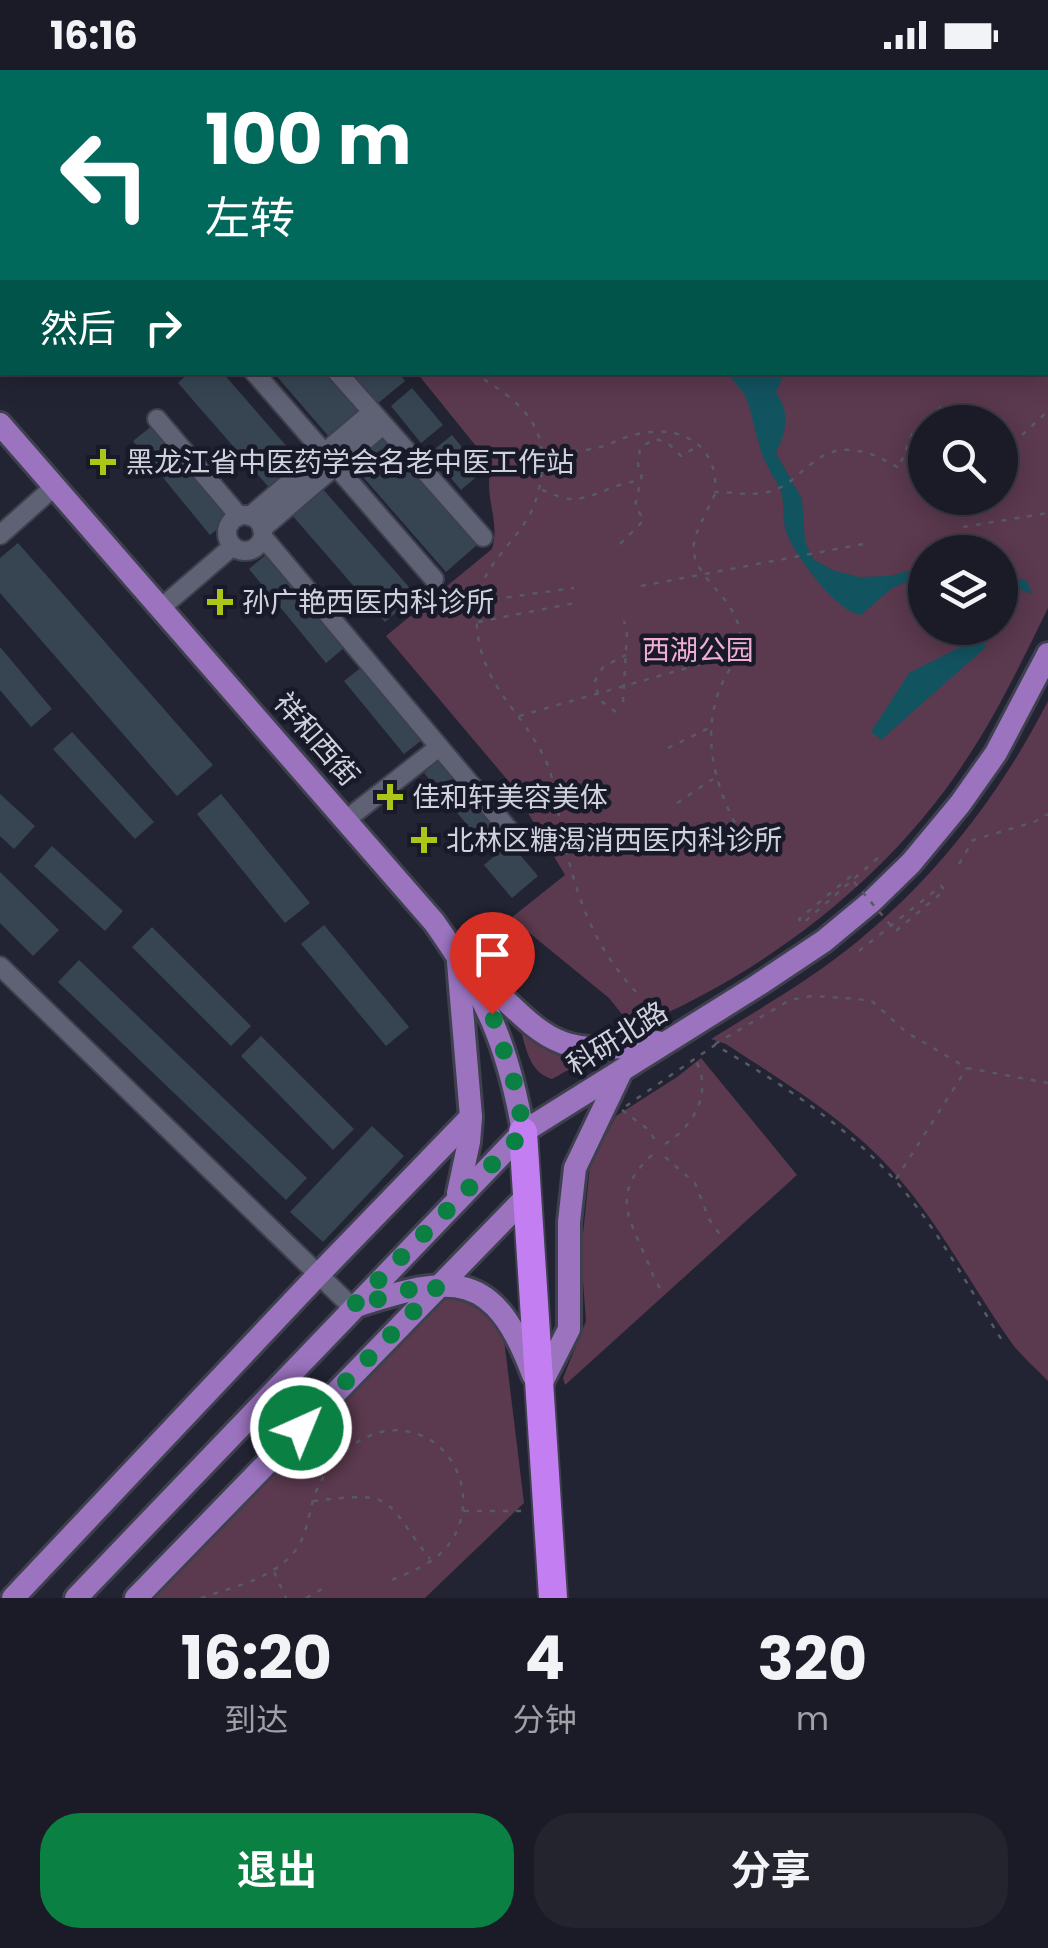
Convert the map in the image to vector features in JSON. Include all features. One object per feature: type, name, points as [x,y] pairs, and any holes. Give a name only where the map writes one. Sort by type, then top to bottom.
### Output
[{"type":"highway","points":[[524,1132],[553,1598]]},
{"type":"main road","name":"祥和西街","points":[[0,424],[347,818],[457,954],[492,1014],[515,1085],[524,1132]]},
{"type":"main road","name":"科研北路","points":[[76,1598],[456,1198],[524,1132],[824,941],[871,902],[911,863],[960,804],[996,752],[1048,654]]},
{"type":"main road","points":[[457,954],[535,1027],[568,1046],[606,1050],[670,1040]]},
{"type":"main road","points":[[456,1198],[470,1142],[471,1117],[457,954]]},
{"type":"main road","points":[[538,1390],[569,1329],[568,1222],[575,1168],[622,1070]]},
{"type":"main road","points":[[13,1598],[471,1117]]},
{"type":"main road","points":[[136,1598],[528,1196]]},
{"type":"main road","points":[[352,1307],[411,1289],[467,1289],[495,1304],[518,1338],[538,1390]]},
{"type":"street","points":[[257,375],[434,579]]},
{"type":"street","points":[[340,375],[483,537]]},
{"type":"street","points":[[233,546],[250,550],[254,525],[377,418]]},
{"type":"street","points":[[158,419],[254,525],[515,837]]},
{"type":"street","points":[[0,535],[55,486]]},
{"type":"street","points":[[233,546],[228,531],[232,521],[254,525]]},
{"type":"street","points":[[162,607],[233,546]]},
{"type":"street","points":[[347,818],[438,747]]},
{"type":"street","points":[[0,966],[352,1307]]},
{"type":"path","points":[[476,375],[517,402],[535,426],[545,453],[540,489],[528,519],[487,569],[476,622],[482,661],[491,681],[519,716],[545,760],[582,908],[596,941],[636,992]]},
{"type":"path","points":[[902,462],[912,434],[944,404]]},
{"type":"path","points":[[1018,438],[1048,411]]},
{"type":"path","points":[[545,453],[587,450],[649,432],[680,432],[700,445],[713,468],[716,492],[694,542],[692,556],[700,573],[735,616],[740,631],[738,654],[714,705],[710,727],[716,778],[736,827]]},
{"type":"path","points":[[620,544],[644,520],[635,506],[640,446],[656,439],[668,443],[681,456],[700,445]]},
{"type":"path","points":[[716,492],[751,495],[777,490],[817,459],[839,449],[868,452],[899,468]]},
{"type":"path","points":[[540,489],[570,500],[609,486],[640,481]]},
{"type":"path","points":[[963,527],[1048,513]]},
{"type":"path","points":[[641,586],[863,544]]},
{"type":"path","points":[[480,602],[574,588]]},
{"type":"path","points":[[476,622],[576,602]]},
{"type":"path","points":[[623,702],[628,632],[624,620]]},
{"type":"path","points":[[519,716],[738,654]]},
{"type":"path","points":[[616,712],[595,693],[594,683],[603,666],[626,655]]},
{"type":"path","points":[[668,748],[710,727]]},
{"type":"path","points":[[677,803],[716,778]]},
{"type":"path","points":[[556,792],[596,794]]},
{"type":"path","points":[[959,864],[973,840],[1048,814]]},
{"type":"path","points":[[851,876],[799,920],[802,924],[879,858]]},
{"type":"path","points":[[854,882],[892,928]]},
{"type":"path","points":[[859,951],[942,886],[945,890],[891,935]]},
{"type":"path","points":[[612,1114],[715,1044],[790,1000],[835,997],[873,1002],[906,1032],[967,1068],[1048,1083]]},
{"type":"path","points":[[715,1044],[822,1112],[895,1180],[950,1255],[1005,1345]]},
{"type":"path","points":[[665,1144],[695,1116],[702,1083],[695,1060]]},
{"type":"path","points":[[895,1180],[967,1068]]},
{"type":"path","points":[[621,1108],[650,1130],[656,1142]]},
{"type":"path","points":[[652,1155],[632,1179],[627,1206],[633,1234],[660,1288]]},
{"type":"path","points":[[665,1158],[695,1183],[709,1219],[721,1236]]},
{"type":"path","points":[[201,1598],[273,1570],[301,1542],[313,1501],[329,1470],[354,1444],[368,1436],[400,1431],[432,1440],[444,1449],[461,1479],[462,1512],[451,1542],[410,1573],[389,1580]]},
{"type":"path","points":[[313,1501],[365,1496],[388,1502],[430,1560]]},
{"type":"path","points":[[462,1512],[524,1512]]},
{"type":"path","points":[[273,1570],[286,1598]]},
{"type":"path","points":[[306,1598],[327,1586]]},
{"type":"green space","name":"西湖公园","points":[[419,375],[1048,375],[1048,608],[976,744],[933,806],[898,847],[818,919],[774,952],[681,1006],[633,1028],[609,998],[511,918],[565,875],[510,783],[386,636],[492,549],[492,466]]},
{"type":"green space","points":[[1048,701],[1048,1381],[1011,1342],[935,1225],[888,1166],[799,1092],[726,1044],[711,1039],[841,955],[915,889],[988,800]]},
{"type":"green space","points":[[519,1024],[552,1050],[588,1059],[552,1079],[544,1076],[529,1057]]},
{"type":"green space","points":[[701,1058],[797,1175],[565,1385],[563,1378],[586,1321],[581,1254],[590,1165],[616,1116]]},
{"type":"green space","points":[[449,1298],[467,1301],[484,1311],[504,1339],[524,1503],[425,1598],[141,1598],[429,1305]]},
{"type":"water","points":[[731,375],[783,375],[776,393],[784,408],[785,423],[776,453],[802,499],[805,542],[814,560],[859,577],[908,571],[908,582],[892,588],[861,615],[829,594],[790,541],[781,492],[763,457],[742,391]]},
{"type":"water","points":[[1018,578],[1027,581],[1032,594],[1019,589]]},
{"type":"water","points":[[964,645],[987,646],[881,740],[871,732],[909,673]]},
{"type":"building","points":[[186,375],[225,375],[302,464],[272,491],[178,383]]},
{"type":"building","points":[[276,375],[329,375],[362,413],[331,439]]},
{"type":"building","points":[[353,375],[400,375],[405,381],[377,404]]},
{"type":"building","points":[[412,388],[443,425],[421,443],[391,406]]},
{"type":"building","points":[[153,425],[230,519],[210,535],[133,441]]},
{"type":"building","points":[[382,434],[478,544],[446,572],[350,462]]},
{"type":"building","points":[[452,435],[482,472],[461,490],[430,453]]},
{"type":"building","points":[[321,487],[416,595],[385,622],[291,514]]},
{"type":"building","points":[[18,543],[213,765],[177,796],[0,593],[0,558]]},
{"type":"building","points":[[268,553],[345,647],[326,663],[249,569]]},
{"type":"building","points":[[0,647],[52,709],[31,727],[0,690]]},
{"type":"building","points":[[363,666],[423,739],[404,754],[344,681]]},
{"type":"building","points":[[72,732],[154,822],[135,839],[53,749]]},
{"type":"building","points":[[442,757],[503,830],[484,845],[424,773]]},
{"type":"building","points":[[0,794],[35,826],[14,849],[0,836]]},
{"type":"building","points":[[221,794],[310,903],[285,923],[197,814]]},
{"type":"building","points":[[510,843],[538,876],[512,898],[484,865]]},
{"type":"building","points":[[52,846],[123,911],[105,931],[34,866]]},
{"type":"building","points":[[0,872],[59,930],[33,956],[0,923]]},
{"type":"building","points":[[324,925],[409,1027],[386,1046],[301,944]]},
{"type":"building","points":[[152,927],[251,1026],[231,1046],[132,947]]},
{"type":"building","points":[[79,960],[307,1178],[286,1200],[58,982]]},
{"type":"building","points":[[261,1036],[354,1129],[333,1150],[241,1056]]},
{"type":"building","points":[[372,1126],[404,1156],[323,1242],[290,1212]]},
{"type":"place","name":"黑龙江省中医药学会名老中医工作站","points":[[103,462]]},
{"type":"place","name":"孙广艳西医内科诊所","points":[[220,602]]},
{"type":"place","name":"佳和轩美容美体","points":[[390,797]]},
{"type":"place","name":"北林区糖渴消西医内科诊所","points":[[424,840]]},
{"type":"route","points":[[301,1428],[438,1286],[411,1289],[352,1307],[524,1132],[515,1085],[492,1014]]}]
